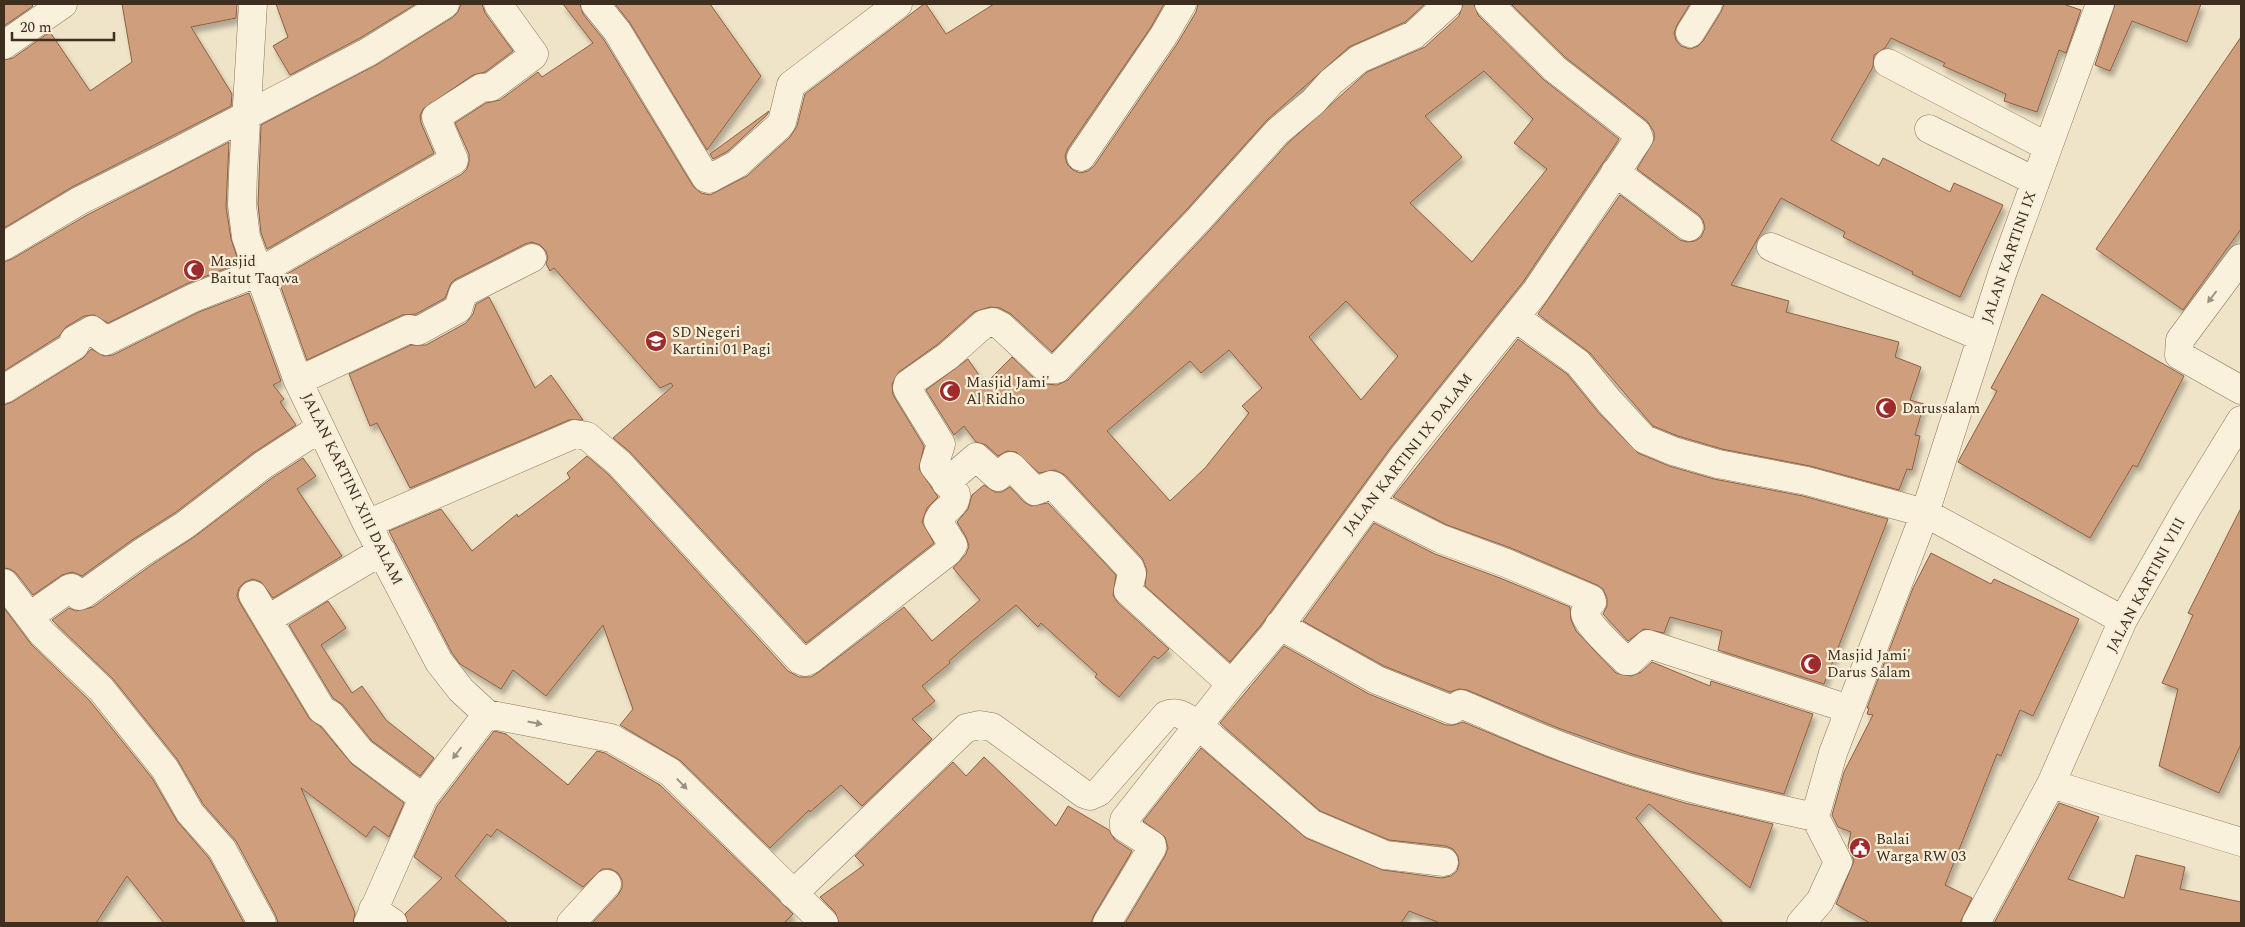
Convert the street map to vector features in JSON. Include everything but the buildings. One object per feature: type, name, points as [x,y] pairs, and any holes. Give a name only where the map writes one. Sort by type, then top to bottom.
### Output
[{"type":"street","points":[[4,45],[63,4]]},
{"type":"street","name":"JALAN KARTINI XIII DALAM","points":[[253,4],[242,205],[246,238],[260,272],[298,381],[367,524],[439,662],[461,690],[487,714]]},
{"type":"street","points":[[4,246],[79,200],[368,52],[445,4]]},
{"type":"street","points":[[4,389],[47,364],[75,345],[74,340],[92,330],[106,341],[193,298],[260,272],[454,160],[436,117],[481,88],[491,87],[534,54],[498,4]]},
{"type":"street","points":[[595,4],[617,31],[706,178],[709,179],[737,164],[779,126],[782,122],[792,85],[898,4]]},
{"type":"street","points":[[1081,157],[1164,35],[1182,4]]},
{"type":"street","points":[[367,524],[575,434],[588,436],[619,463],[800,660],[805,662],[948,552],[953,545],[938,521],[939,517],[956,498],[956,494],[934,466],[940,449],[939,439],[906,388],[908,384],[948,356],[984,324],[993,322],[1001,326],[1047,369],[1057,369],[1199,219],[1277,132],[1313,102],[1331,82],[1359,59],[1414,35],[1448,4]]},
{"type":"street","name":"JALAN KARTINI IX DALAM","points":[[1107,923],[1152,848],[1152,845],[1124,827],[1124,820],[1279,625],[1403,457],[1536,291],[1639,138],[1637,133],[1555,69],[1489,4]]},
{"type":"street","points":[[1690,33],[1708,4]]},
{"type":"street","name":"JALAN KARTINI IX","points":[[1815,817],[1833,753],[1925,513],[1981,337],[2035,181],[2100,4]]},
{"type":"street","points":[[1888,63],[2048,147]]},
{"type":"street","points":[[1930,129],[2035,181]]},
{"type":"street","points":[[1615,172],[1689,227]]},
{"type":"street","points":[[1771,247],[1981,337]]},
{"type":"street","points":[[298,381],[409,329],[418,331],[458,309],[463,293],[532,258]]},
{"type":"street","points":[[2241,258],[2180,340],[2179,355],[2241,390]]},
{"type":"street","points":[[1516,316],[1578,363],[1609,401],[1644,439],[1674,451],[1718,464],[1806,481],[1925,513],[2123,620]]},
{"type":"street","name":"JALAN KARTINI VIII","points":[[1976,923],[2051,784],[2123,620],[2187,508],[2241,420]]},
{"type":"street","points":[[30,616],[70,588],[79,596],[84,594],[141,553],[185,525],[263,464],[320,428]]},
{"type":"street","points":[[946,483],[976,457],[998,477],[1010,466],[1012,467],[1035,491],[1051,485],[1054,486],[1130,568],[1132,574],[1128,591],[1231,684]]},
{"type":"street","points":[[1369,503],[1441,539],[1506,563],[1591,599],[1592,602],[1585,612],[1586,615],[1596,630],[1628,662],[1648,644],[1849,709]]},
{"type":"street","points":[[268,619],[382,551]]},
{"type":"street","points":[[4,583],[42,633],[101,689],[165,769],[190,813],[222,849],[262,923]]},
{"type":"street","points":[[253,595],[322,710],[331,715],[360,752],[423,798]]},
{"type":"street","points":[[1279,625],[1377,680],[1452,710],[1460,704],[1575,752],[1752,803],[1815,817],[1838,862],[1820,901],[1801,923]]},
{"type":"street","points":[[378,918],[423,798],[487,714],[611,738],[670,772],[805,912],[966,728],[980,725],[992,727],[1084,794],[1090,796],[1098,792],[1166,715],[1178,713],[1199,726],[1312,824],[1385,855],[1444,862]]},
{"type":"street","points":[[2051,784],[2241,842]]},
{"type":"street","points":[[571,923],[607,884]]},
{"type":"place","name":"Masjid Baitut Taqwa","points":[[194,270]]},
{"type":"place","name":"SD Negeri Kartini 01 Pagi","points":[[656,341]]},
{"type":"place","name":"Masjid Jami' Al Ridho","points":[[950,391]]},
{"type":"place","name":"Darussalam","points":[[1886,408]]},
{"type":"place","name":"Masjid Jami' Darus Salam","points":[[1811,664]]},
{"type":"place","name":"Balai Warga RW 03","points":[[1860,848]]}]
